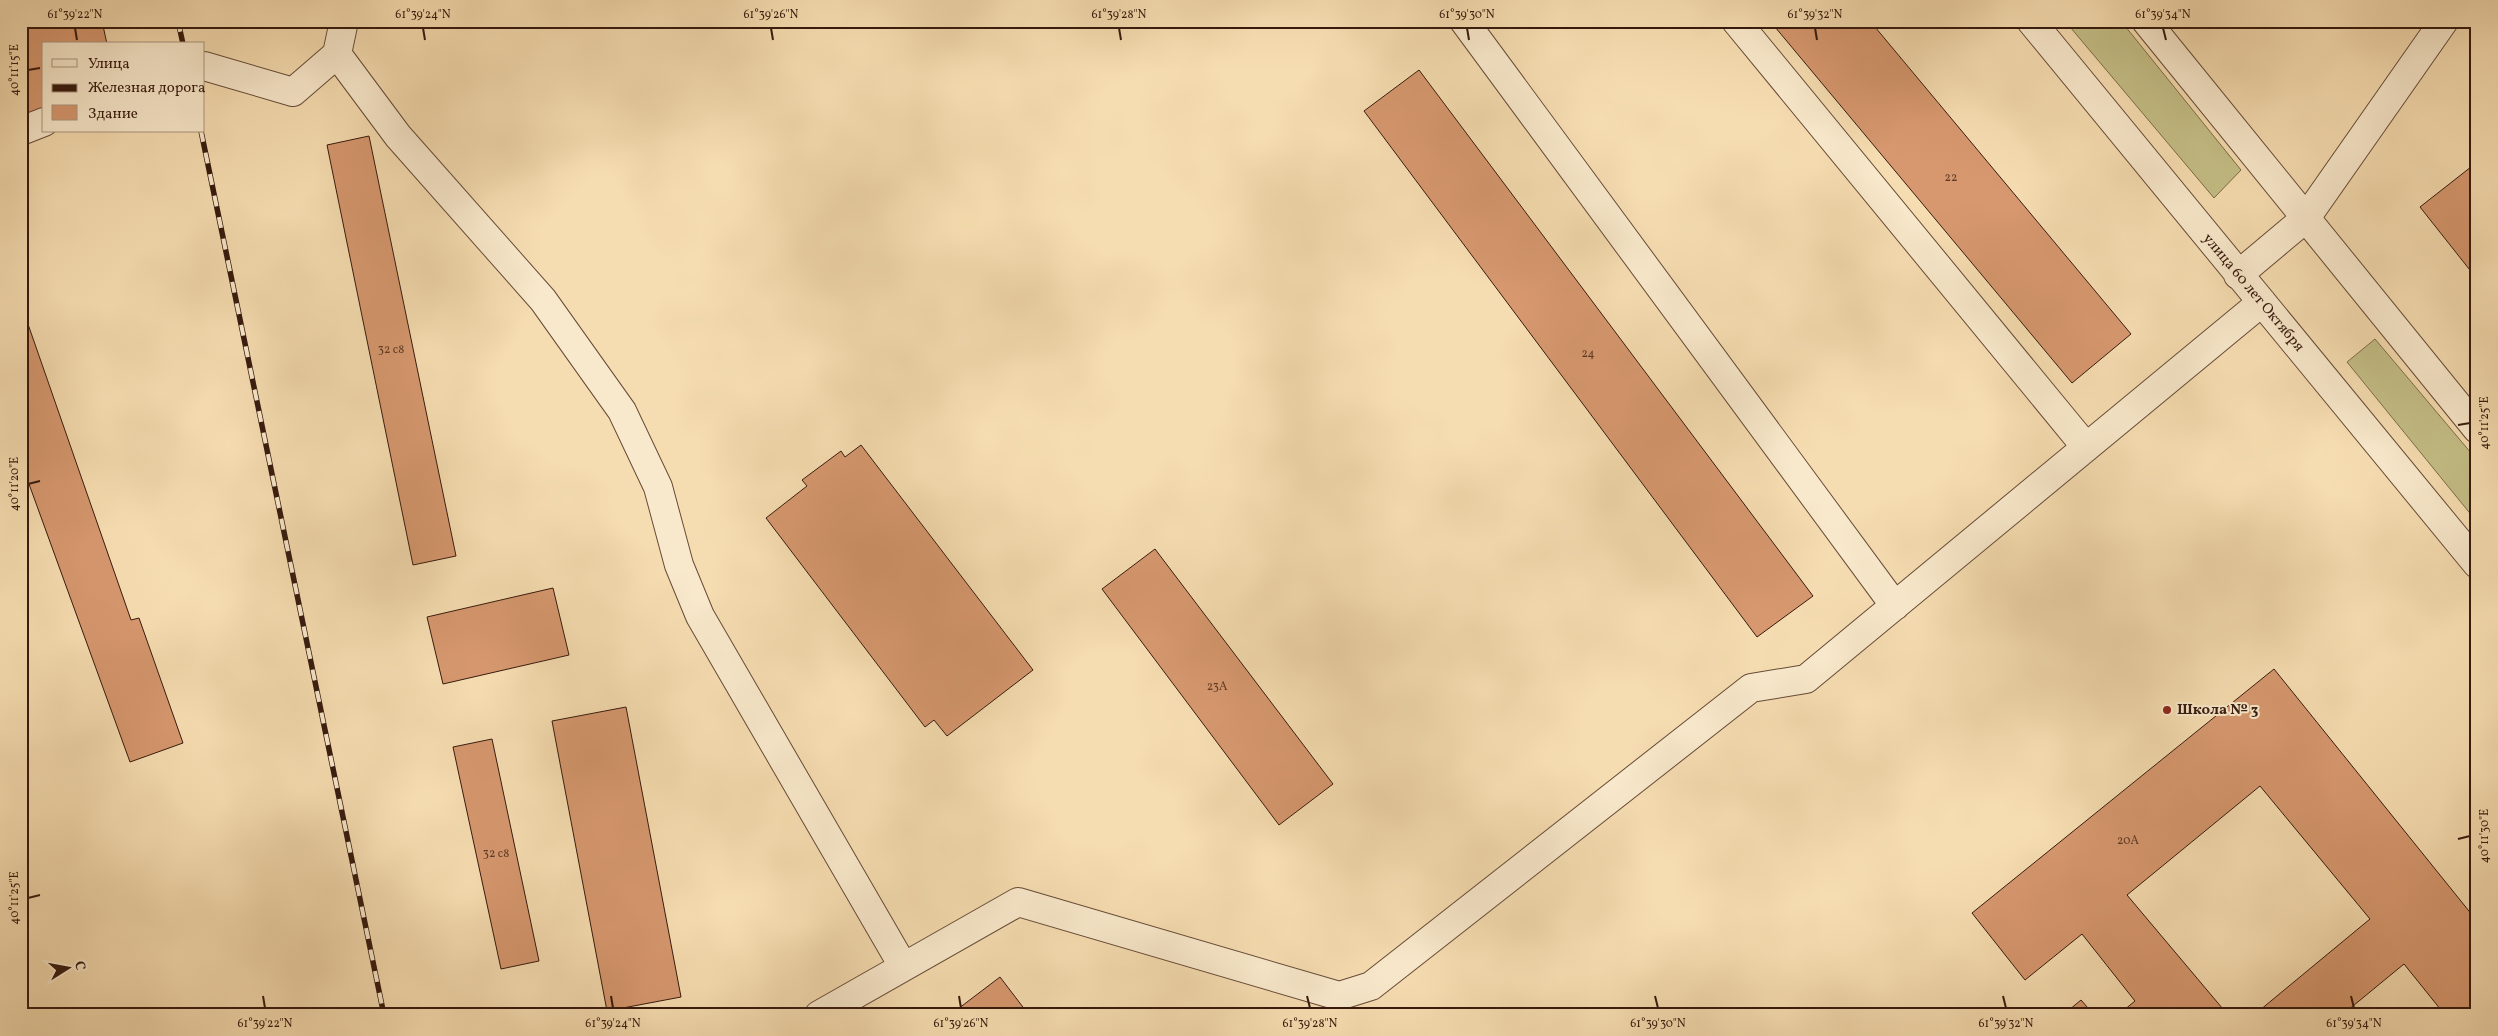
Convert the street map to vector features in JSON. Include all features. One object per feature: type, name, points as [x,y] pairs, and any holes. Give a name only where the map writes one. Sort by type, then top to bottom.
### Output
[{"type":"street","points":[[205,66],[293,92],[337,54],[344,21]]},
{"type":"street","points":[[1464,21],[1895,606]]},
{"type":"street","points":[[1736,21],[2086,448]]},
{"type":"street","name":"улица 60 лет Октября","points":[[2031,21],[2477,564]]},
{"type":"street","points":[[2146,21],[2477,429]]},
{"type":"street","points":[[2238,275],[2306,218],[2444,21]]},
{"type":"street","points":[[337,54],[398,136],[543,300],[622,411],[658,487],[679,566],[700,616],[903,966]]},
{"type":"street","points":[[21,131],[42,123]]},
{"type":"street","points":[[819,1015],[1018,902],[1339,996],[1371,986],[1751,688],[1806,680],[2262,302]]},
{"type":"shaded area","points":[[2065,21],[2121,21],[2241,170],[2214,198]]},
{"type":"shaded area","points":[[2375,339],[2477,460],[2477,522],[2347,362]]},
{"type":"building","points":[[21,21],[102,21],[107,42],[42,42],[42,124],[21,128]]},
{"type":"building","points":[[1770,21],[1870,21],[2131,334],[2072,383]]},
{"type":"building","points":[[1419,70],[1813,596],[1757,637],[1364,111]]},
{"type":"building","points":[[369,136],[456,556],[413,565],[327,145]]},
{"type":"building","points":[[2476,163],[2477,165],[2477,279],[2420,207]]},
{"type":"building","points":[[21,304],[131,620],[139,618],[183,743],[130,762],[21,462]]},
{"type":"building","points":[[861,445],[1033,670],[947,736],[934,720],[925,727],[766,518],[807,486],[802,480],[841,451],[845,457]]},
{"type":"building","points":[[1155,549],[1333,784],[1279,825],[1102,589]]},
{"type":"building","points":[[553,588],[569,655],[443,684],[427,617]]},
{"type":"building","points":[[2274,669],[2477,921],[2477,1013],[2474,1015],[2445,1015],[2404,964],[2342,1015],[2254,1015],[2370,919],[2260,786],[2127,895],[2228,1015],[2118,1015],[2135,1001],[2082,934],[2025,980],[1972,913]]},
{"type":"building","points":[[626,707],[681,997],[607,1011],[552,721]]},
{"type":"building","points":[[492,739],[539,961],[501,969],[453,747]]},
{"type":"building","points":[[1000,977],[1029,1015],[950,1015]]},
{"type":"building","points":[[2081,1000],[2094,1015],[2063,1015]]},
{"type":"railway","points":[[178,21],[183,42]]},
{"type":"railway","points":[[201,132],[384,1015]]},
{"type":"place","name":"Школа № 3","points":[[2167,710]]}]
